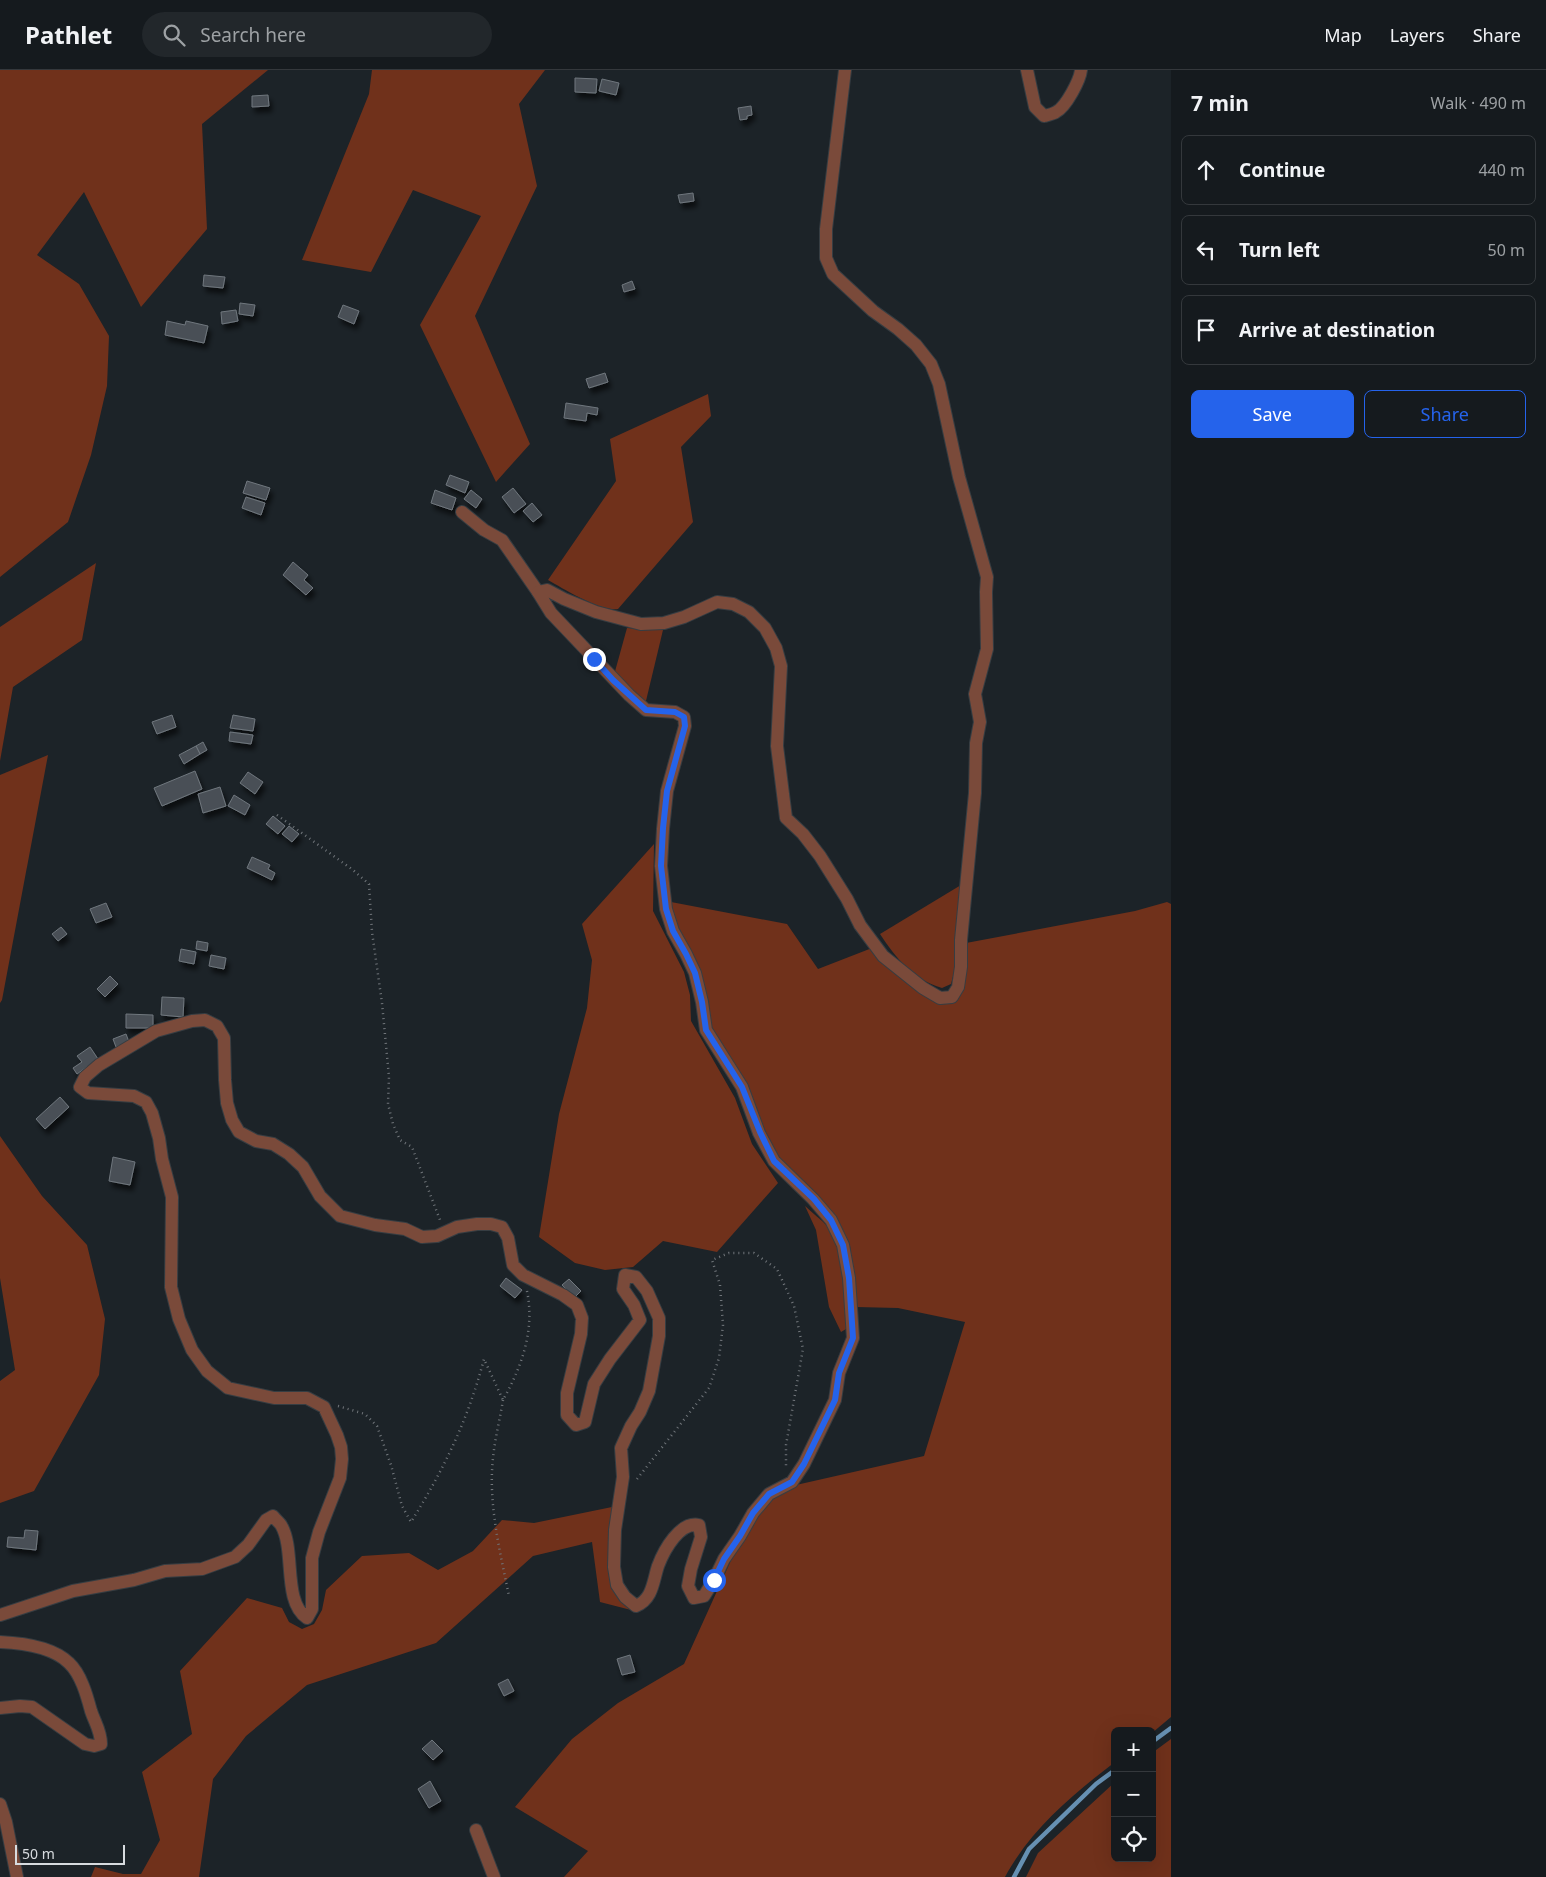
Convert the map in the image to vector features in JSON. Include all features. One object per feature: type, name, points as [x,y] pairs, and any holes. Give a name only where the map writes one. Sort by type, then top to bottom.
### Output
[{"type":"street","points":[[538,592],[547,590],[596,612],[641,624],[664,622],[684,617],[717,602],[733,604],[749,612],[765,628],[776,648],[781,666],[777,746],[786,818],[803,834],[828,869],[847,899],[860,925],[883,956],[923,988],[940,998],[952,997],[958,987],[961,967],[961,940],[975,792],[976,743],[980,722],[975,694],[987,649],[987,577],[959,477],[940,384],[931,364],[916,345],[873,311],[832,274],[826,258],[826,229],[845,70]]},
{"type":"street","points":[[1027,70],[1035,107],[1044,116],[1057,112],[1069,97],[1081,70]]},
{"type":"street","points":[[0,1615],[73,1591],[134,1580],[165,1571],[202,1569],[235,1558],[248,1545],[266,1520],[273,1516],[281,1525],[285,1537],[295,1603],[300,1614],[307,1618],[312,1609],[312,1558],[319,1532],[340,1478],[342,1466],[341,1447],[324,1407],[307,1398],[274,1398],[228,1388],[207,1371],[192,1350],[179,1320],[170,1287],[172,1197],[152,1113],[146,1102],[134,1096],[88,1093],[80,1087],[86,1077],[112,1056],[156,1031],[192,1021],[205,1020],[216,1026],[224,1038],[227,1103],[232,1120],[239,1132],[256,1141],[273,1144],[289,1154],[303,1167],[320,1196],[340,1216],[405,1229],[422,1237],[437,1236],[457,1228],[477,1224],[491,1224],[502,1228],[508,1238],[513,1265],[523,1274],[563,1295],[577,1305],[582,1318],[578,1349],[567,1393],[567,1415],[576,1424],[585,1422],[594,1384],[610,1359],[640,1320],[634,1305],[623,1289],[625,1275],[636,1278],[647,1291],[659,1318],[659,1336],[649,1391],[621,1448],[622,1477],[615,1530],[614,1567],[617,1585],[625,1597],[636,1606],[644,1602],[653,1588],[658,1565],[679,1530],[692,1524],[699,1525],[701,1537],[690,1569],[688,1586],[694,1598],[704,1596],[724,1559],[753,1513],[769,1494],[792,1482],[804,1464],[835,1400],[839,1373],[853,1338],[849,1278],[843,1245],[831,1220],[814,1199],[774,1161],[742,1087],[706,1030],[695,973],[673,931],[666,909],[661,866],[663,828],[667,791],[685,726],[684,717],[675,712],[646,710],[640,705],[613,680],[551,613],[502,540],[484,530],[462,512]]},
{"type":"street","points":[[0,1642],[52,1652],[69,1663],[84,1690],[101,1735],[101,1744],[94,1746],[85,1744],[32,1707],[0,1708]]},
{"type":"street","points":[[0,1804],[6,1822],[16,1877]]},
{"type":"street","points":[[476,1830],[494,1877]]},
{"type":"path","points":[[277,815],[353,870],[369,884],[372,932],[389,1077],[392,1124],[400,1140],[412,1148],[445,1233]]},
{"type":"path","points":[[637,1479],[709,1388],[719,1358],[723,1317],[720,1284],[712,1260],[729,1253],[754,1253],[777,1269],[794,1306],[803,1349],[786,1445],[786,1470],[792,1482]]},
{"type":"path","points":[[509,1596],[493,1510],[493,1459],[503,1400],[515,1379],[525,1352],[530,1321],[528,1294],[523,1274]]},
{"type":"path","points":[[324,1407],[340,1406],[365,1414],[376,1426],[391,1465],[402,1506],[411,1522],[433,1486],[461,1430],[476,1391],[484,1359],[503,1400]]},
{"type":"shaded area","points":[[0,70],[268,70],[202,124],[207,229],[141,307],[84,192],[37,255],[79,284],[109,336],[107,386],[91,455],[68,522],[0,577]]},
{"type":"shaded area","points":[[372,70],[545,70],[519,104],[537,186],[475,316],[530,444],[496,482],[420,325],[481,216],[413,190],[371,272],[302,260],[369,94]]},
{"type":"shaded area","points":[[708,394],[711,416],[681,447],[693,522],[618,609],[593,604],[548,580],[616,481],[610,439]]},
{"type":"shaded area","points":[[96,563],[82,640],[13,687],[0,761],[0,627]]},
{"type":"shaded area","points":[[627,628],[663,630],[645,705],[614,675]]},
{"type":"shaded area","points":[[48,755],[2,1000],[0,1003],[0,775]]},
{"type":"shaded area","points":[[654,844],[653,911],[684,972],[690,995],[691,1021],[735,1098],[752,1144],[778,1183],[717,1252],[663,1241],[633,1267],[605,1270],[575,1263],[539,1237],[559,1114],[587,1008],[592,960],[582,924]]},
{"type":"shaded area","points":[[961,885],[954,973],[951,984],[942,988],[922,980],[914,974],[899,960],[880,934]]},
{"type":"shaded area","points":[[671,902],[787,924],[818,969],[872,948],[941,1002],[963,988],[967,969],[966,943],[1135,911],[1167,902],[1171,904],[1171,1717],[1156,1730],[1156,1727],[1111,1727],[1111,1765],[1068,1800],[1040,1828],[1015,1860],[1005,1877],[564,1877],[588,1851],[515,1807],[572,1739],[618,1703],[684,1664],[732,1558],[759,1515],[774,1496],[796,1485],[924,1456],[965,1322],[898,1308],[856,1307],[850,1246],[835,1218],[777,1156],[712,1032],[673,928]]},
{"type":"shaded area","points":[[0,1136],[42,1196],[87,1245],[105,1319],[99,1375],[34,1491],[0,1503],[0,1381],[15,1370],[0,1278]]},
{"type":"shaded area","points":[[805,1206],[828,1227],[840,1250],[845,1276],[846,1303],[846,1329],[841,1332],[829,1307],[816,1230]]},
{"type":"shaded area","points":[[612,1507],[609,1540],[611,1577],[618,1598],[631,1610],[600,1602],[592,1542],[533,1556],[436,1643],[307,1685],[246,1736],[213,1779],[199,1877],[91,1877],[95,1867],[123,1874],[141,1874],[160,1840],[142,1772],[192,1734],[180,1671],[247,1598],[282,1608],[289,1622],[302,1629],[314,1624],[322,1610],[326,1590],[362,1556],[409,1553],[438,1570],[473,1551],[502,1520],[534,1523]]},
{"type":"shaded area","points":[[1171,1739],[1171,1877],[1026,1877],[1038,1853],[1111,1786],[1111,1862],[1156,1862],[1156,1750]]},
{"type":"building","points":[[575,78],[597,79],[596,93],[575,92]]},
{"type":"building","points":[[602,79],[619,83],[616,95],[599,91]]},
{"type":"building","points":[[268,95],[269,106],[252,107],[252,96]]},
{"type":"building","points":[[751,106],[752,115],[747,116],[747,119],[740,120],[738,108]]},
{"type":"building","points":[[693,193],[694,201],[680,203],[678,195]]},
{"type":"building","points":[[204,275],[225,277],[223,288],[203,286]]},
{"type":"building","points":[[632,281],[635,289],[624,292],[622,285]]},
{"type":"building","points":[[240,303],[255,305],[253,316],[239,314]]},
{"type":"building","points":[[343,305],[359,311],[354,324],[338,317]]},
{"type":"building","points":[[236,310],[238,321],[222,324],[221,312]]},
{"type":"building","points":[[167,321],[185,325],[186,321],[208,326],[204,343],[165,335]]},
{"type":"building","points":[[605,373],[608,382],[589,388],[586,379]]},
{"type":"building","points":[[566,403],[598,408],[597,415],[587,413],[586,421],[564,418]]},
{"type":"building","points":[[450,475],[469,482],[465,493],[446,485]]},
{"type":"building","points":[[247,481],[270,488],[266,500],[243,493]]},
{"type":"building","points":[[513,488],[526,504],[514,513],[502,497]]},
{"type":"building","points":[[435,490],[456,498],[452,510],[431,503]]},
{"type":"building","points":[[471,490],[482,499],[476,508],[464,499]]},
{"type":"building","points":[[246,497],[265,503],[261,515],[242,508]]},
{"type":"building","points":[[532,503],[542,515],[533,522],[523,511]]},
{"type":"building","points":[[293,562],[308,575],[304,580],[313,588],[306,595],[283,575]]},
{"type":"building","points":[[172,715],[176,727],[157,734],[152,722]]},
{"type":"building","points":[[233,715],[255,719],[253,731],[230,728]]},
{"type":"building","points":[[230,732],[253,735],[251,744],[229,741]]},
{"type":"building","points":[[203,742],[207,750],[200,754],[196,746]]},
{"type":"building","points":[[196,746],[200,754],[184,764],[179,755]]},
{"type":"building","points":[[195,771],[202,789],[162,806],[154,788]]},
{"type":"building","points":[[248,772],[263,782],[255,794],[240,783]]},
{"type":"building","points":[[220,787],[226,806],[203,813],[198,794]]},
{"type":"building","points":[[234,795],[250,805],[245,815],[228,806]]},
{"type":"building","points":[[273,816],[285,826],[278,834],[266,824]]},
{"type":"building","points":[[289,826],[299,834],[292,842],[282,834]]},
{"type":"building","points":[[252,857],[270,865],[268,869],[275,873],[272,880],[247,868]]},
{"type":"building","points":[[106,903],[112,917],[96,923],[90,909]]},
{"type":"building","points":[[61,927],[67,934],[58,941],[52,934]]},
{"type":"building","points":[[197,941],[208,943],[207,951],[196,949]]},
{"type":"building","points":[[181,949],[196,952],[194,964],[179,961]]},
{"type":"building","points":[[211,955],[226,958],[224,969],[209,966]]},
{"type":"building","points":[[110,976],[118,984],[105,997],[97,989]]},
{"type":"building","points":[[162,997],[184,998],[183,1017],[161,1015]]},
{"type":"building","points":[[126,1014],[153,1015],[153,1028],[126,1028]]},
{"type":"building","points":[[126,1034],[129,1042],[116,1047],[113,1039]]},
{"type":"building","points":[[90,1047],[98,1059],[77,1074],[73,1068],[82,1062],[77,1056]]},
{"type":"building","points":[[60,1097],[69,1107],[45,1129],[36,1119]]},
{"type":"building","points":[[113,1157],[135,1162],[130,1185],[109,1181]]},
{"type":"building","points":[[506,1278],[522,1290],[515,1298],[500,1286]]},
{"type":"building","points":[[569,1279],[581,1291],[574,1298],[562,1285]]},
{"type":"building","points":[[25,1530],[38,1531],[36,1550],[7,1547],[8,1537],[24,1538]]},
{"type":"building","points":[[630,1655],[635,1672],[622,1675],[617,1659]]},
{"type":"building","points":[[508,1679],[514,1691],[504,1696],[498,1684]]},
{"type":"building","points":[[432,1740],[443,1751],[433,1760],[422,1749]]},
{"type":"building","points":[[430,1781],[441,1801],[429,1808],[418,1789]]},
{"type":"waterway","points":[[1156,1739],[1171,1728]]},
{"type":"waterway","points":[[1014,1877],[1029,1849],[1096,1784],[1112,1772]]},
{"type":"route","points":[[594,659],[613,680],[646,710],[675,712],[684,717],[685,726],[667,791],[663,828],[661,866],[666,909],[673,931],[695,973],[706,1030],[742,1087],[751,1112],[774,1161],[814,1199],[831,1220],[843,1245],[849,1278],[853,1338],[839,1373],[835,1400],[804,1464],[792,1482],[769,1494],[753,1513],[724,1559],[714,1580]]}]
